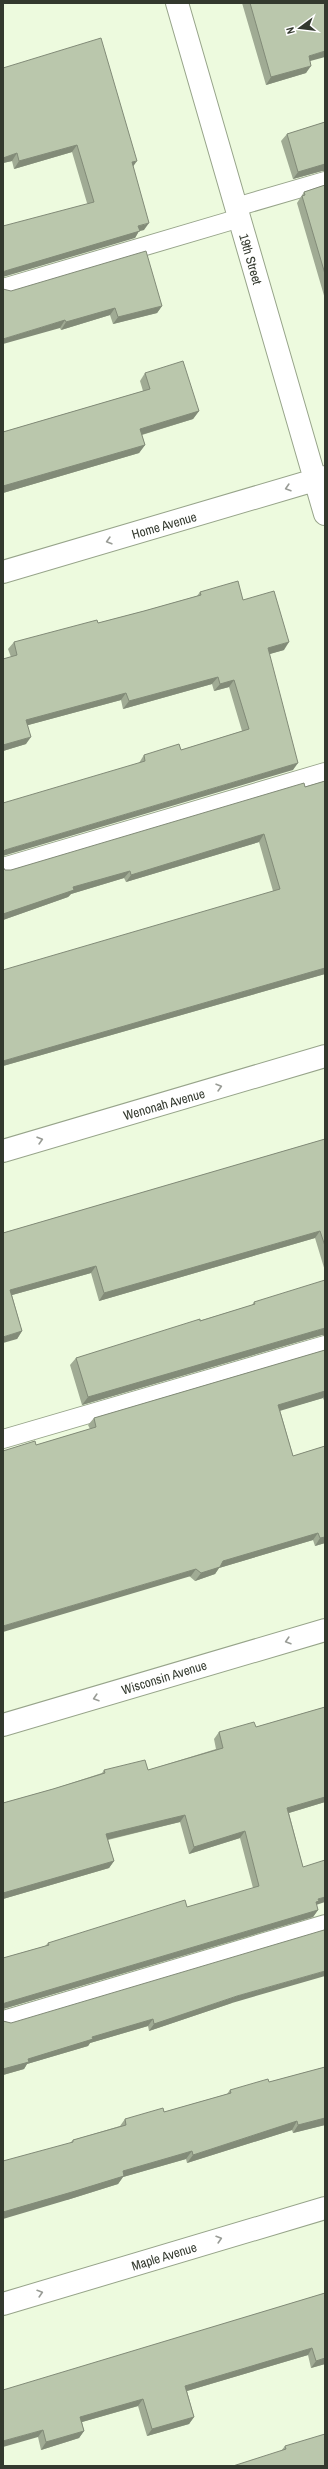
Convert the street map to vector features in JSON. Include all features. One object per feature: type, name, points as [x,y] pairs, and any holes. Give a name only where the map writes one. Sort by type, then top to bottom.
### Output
[{"type":"street","name":"19th Street","points":[[177,3],[238,213],[320,479],[325,514]]},
{"type":"street","name":"Home Avenue","points":[[3,572],[320,479]]},
{"type":"street","name":"Wenonah Avenue","points":[[3,1151],[325,1056]]},
{"type":"street","name":"Wisconsin Avenue","points":[[3,1725],[325,1630]]},
{"type":"street","name":"Maple Avenue","points":[[3,2304],[325,2208]]},
{"type":"lane","points":[[3,288],[238,213],[325,181]]},
{"type":"lane","points":[[3,867],[325,772]]},
{"type":"lane","points":[[3,1439],[325,1345]]},
{"type":"lane","points":[[3,2020],[325,1924]]},
{"type":"building","points":[[250,3],[325,3],[325,51],[309,56],[311,66],[271,77]]},
{"type":"building","points":[[101,38],[137,161],[132,162],[149,223],[138,226],[140,231],[3,272],[3,226],[94,202],[77,145],[19,161],[17,153],[3,158],[3,68]]},
{"type":"building","points":[[325,122],[325,164],[298,172],[287,134]]},
{"type":"building","points":[[325,185],[325,274],[302,196],[305,195],[304,192]]},
{"type":"building","points":[[146,251],[162,306],[118,317],[115,308],[66,322],[65,320],[3,339],[3,289],[11,291]]},
{"type":"building","points":[[183,361],[199,411],[140,429],[145,445],[3,486],[3,432],[150,389],[145,373]]},
{"type":"building","points":[[238,581],[243,600],[274,591],[289,642],[268,648],[298,763],[5,850],[3,852],[3,803],[145,761],[144,755],[179,744],[181,750],[249,729],[234,680],[220,684],[218,677],[129,701],[126,693],[26,720],[31,737],[3,745],[3,659],[17,655],[14,642],[97,620],[98,623],[144,611],[201,595],[200,592]]},
{"type":"building","points":[[325,781],[325,968],[3,1061],[3,970],[280,889],[264,834],[131,875],[130,871],[73,887],[74,890],[3,914],[3,867],[5,870],[11,870],[304,783],[305,787]]},
{"type":"building","points":[[325,1139],[325,1246],[320,1231],[104,1293],[96,1266],[10,1290],[22,1331],[3,1337],[3,1233]]},
{"type":"building","points":[[325,1280],[325,1328],[88,1397],[76,1358],[200,1319],[200,1321],[255,1304],[254,1302]]},
{"type":"building","points":[[325,1350],[325,1391],[278,1405],[293,1456],[325,1446],[325,1537],[320,1538],[318,1533],[223,1561],[220,1567],[201,1573],[196,1569],[3,1626],[3,1451],[35,1441],[36,1445],[96,1427],[94,1418]]},
{"type":"building","points":[[325,1707],[325,1797],[287,1808],[303,1867],[325,1860],[325,1897],[318,1899],[319,1901],[316,1902],[318,1910],[3,2004],[3,1958],[49,1945],[48,1943],[185,1900],[187,1907],[259,1886],[245,1831],[194,1847],[185,1815],[106,1834],[114,1861],[3,1893],[3,1803],[105,1773],[104,1770],[145,1760],[148,1770],[223,1748],[219,1732],[254,1722],[256,1727]]},
{"type":"building","points":[[324,1930],[325,1971],[237,1996],[154,2024],[153,2019],[92,2037],[93,2039],[28,2059],[29,2062],[3,2069],[3,2021],[11,2023]]},
{"type":"building","points":[[325,2067],[325,2118],[298,2125],[297,2121],[193,2155],[192,2151],[123,2171],[124,2176],[3,2212],[3,2161],[73,2142],[73,2140],[126,2125],[125,2119],[163,2108],[164,2112],[231,2093],[230,2090],[268,2079],[269,2082]]},
{"type":"building","points":[[325,2293],[325,2358],[316,2361],[312,2348],[185,2386],[194,2417],[152,2429],[143,2399],[80,2417],[84,2431],[46,2442],[43,2430],[3,2441],[3,2390]]},
{"type":"building","points":[[325,2434],[325,2466],[233,2466],[286,2449],[285,2446]]}]
